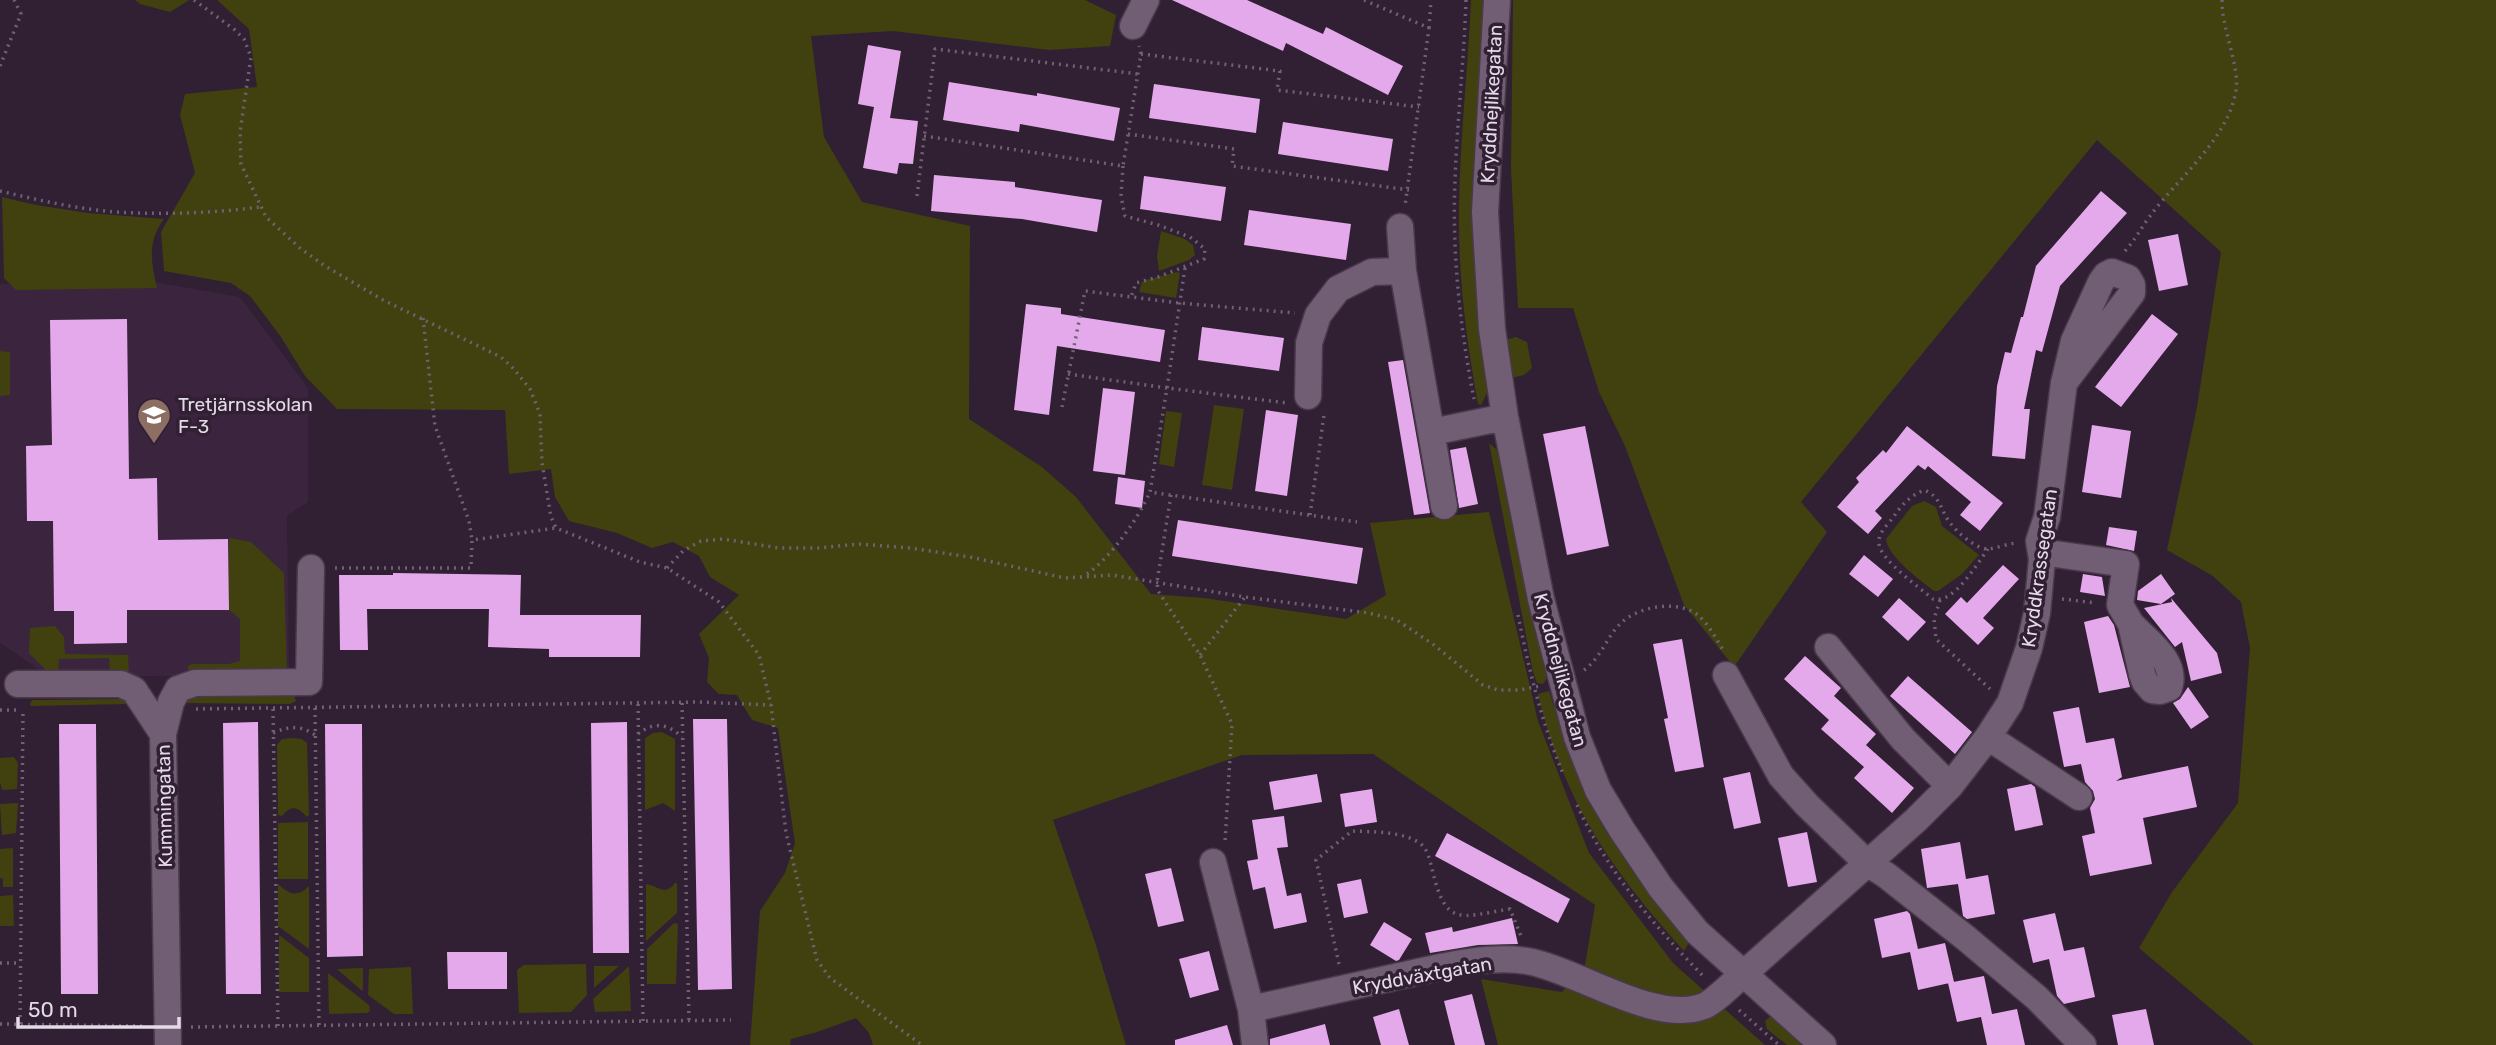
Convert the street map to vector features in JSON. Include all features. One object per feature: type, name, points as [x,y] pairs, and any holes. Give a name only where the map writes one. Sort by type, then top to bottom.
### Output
[{"type":"street","points":[[1133,26],[1146,0]]},
{"type":"street","name":"Kryddnejlikegatan","points":[[1497,0],[1485,212],[1492,328],[1505,417],[1541,599],[1577,737],[1598,790],[1622,830],[1661,888],[1696,932],[1823,1045]]},
{"type":"street","points":[[1400,227],[1403,271],[1444,506]]},
{"type":"street","points":[[1308,396],[1309,343],[1318,314],[1339,289],[1372,272],[1403,271]]},
{"type":"street","name":"Kryddkrassegatan","points":[[1742,974],[1950,786],[2010,703],[2029,648],[2039,596],[2040,547],[2047,517],[2064,383],[2132,293],[2128,278],[2112,272],[2106,275]]},
{"type":"street","points":[[1432,432],[1505,417]]},
{"type":"street","points":[[2040,547],[2126,564],[2126,615]]},
{"type":"street","points":[[21,697],[121,684],[134,690],[166,722],[178,689],[195,682],[309,682],[312,568]]},
{"type":"street","points":[[1828,647],[1903,739],[1950,786]]},
{"type":"street","points":[[1726,675],[1782,775],[1807,805],[1867,863],[1967,939],[2036,998],[2083,1045]]},
{"type":"street","name":"Kummingatan","points":[[166,722],[168,1036]]},
{"type":"street","points":[[1988,737],[2079,797]]},
{"type":"street","points":[[1213,862],[1251,1009],[1255,1045]]},
{"type":"street","name":"Kryddväxtgatan","points":[[1251,1009],[1476,962],[1530,961],[1555,968],[1584,983],[1667,1010],[1689,1010],[1706,1006],[1742,974]]},
{"type":"path","points":[[0,66],[21,14],[15,0]]},
{"type":"path","points":[[194,0],[235,30],[244,39],[251,57],[240,132],[241,164],[266,217],[301,249],[325,266],[383,300],[501,357],[530,389],[540,414],[542,463],[551,517],[556,528]]},
{"type":"path","points":[[1364,0],[1429,28]]},
{"type":"path","points":[[1400,227],[1409,190],[1431,0]]},
{"type":"path","points":[[2106,275],[2139,235],[2148,218],[2204,152],[2229,116],[2237,87],[2222,0]]},
{"type":"path","points":[[1131,297],[1136,283],[1185,268],[1204,259],[1205,249],[1190,237],[1125,215],[1121,196],[1141,54],[1133,26]]},
{"type":"path","points":[[917,196],[935,49],[1138,74]]},
{"type":"path","points":[[1141,54],[1280,71],[1278,90],[1419,107]]},
{"type":"path","points":[[1128,134],[1234,149],[1231,166],[1409,190]]},
{"type":"path","points":[[924,136],[1124,166]]},
{"type":"path","points":[[0,191],[116,212],[205,214],[261,207]]},
{"type":"path","points":[[1086,576],[1103,562],[1143,507],[1150,492],[1185,268]]},
{"type":"path","points":[[1062,407],[1085,291],[1179,303],[1318,314]]},
{"type":"path","points":[[312,568],[471,568],[469,522],[435,426],[423,318]]},
{"type":"path","points":[[1068,374],[1286,404],[1308,396],[1324,414],[1310,515]]},
{"type":"path","points":[[1988,549],[1969,540],[1951,525],[1940,502],[1933,494],[1924,490],[1911,495],[1903,503],[1881,535],[1879,548],[1884,556],[1933,598],[1940,600],[1949,596],[1965,579],[1988,549],[2012,543],[2040,547]]},
{"type":"path","points":[[1150,492],[1357,522]]},
{"type":"path","points":[[1171,495],[1157,582],[1158,591],[1200,654],[1233,724],[1226,843],[1213,862]]},
{"type":"path","points":[[471,540],[556,528],[640,562],[667,568],[719,602],[759,655],[771,705],[786,833],[817,960],[830,978],[922,1045]]},
{"type":"path","points":[[667,568],[683,551],[701,541],[723,539],[779,548],[859,544],[909,548],[1065,578],[1112,575],[1245,597],[1369,613],[1396,620],[1434,645],[1483,685],[1498,690],[1519,690],[1561,681],[1587,668],[1619,624],[1631,615],[1663,606],[1679,607],[1698,615],[1722,649],[1728,664],[1726,675]]},
{"type":"path","points":[[2039,596],[2126,615]]},
{"type":"path","points":[[1200,654],[1245,597]]},
{"type":"path","points":[[1940,600],[1934,619],[1936,639],[1998,696],[2010,703]]},
{"type":"path","points":[[21,697],[34,710]]},
{"type":"path","points":[[0,710],[21,697]]},
{"type":"path","points":[[20,1024],[21,697]]},
{"type":"path","points":[[166,722],[273,709],[682,703],[771,705]]},
{"type":"path","points":[[682,703],[689,1021]]},
{"type":"path","points":[[638,704],[643,1022]]},
{"type":"path","points":[[315,708],[319,1026]]},
{"type":"path","points":[[273,709],[278,1026]]},
{"type":"path","points":[[638,734],[646,727],[658,725],[672,728],[683,738]]},
{"type":"path","points":[[273,733],[298,727],[306,728],[315,735]]},
{"type":"path","points":[[1344,989],[1316,860],[1352,831],[1399,836],[1423,845],[1436,888],[1446,909],[1462,917],[1510,909],[1530,961]]},
{"type":"path","points":[[0,963],[21,963]]},
{"type":"path","points":[[0,1024],[168,1036],[278,1026],[731,1020]]},
{"type":"shaded area","points":[[135,0],[189,0],[170,12],[140,4]]},
{"type":"shaded area","points":[[217,0],[1085,0],[1116,15],[1110,46],[1049,50],[893,31],[811,36],[824,137],[862,202],[970,226],[969,419],[1042,467],[1076,497],[1151,594],[1204,598],[1346,619],[1386,595],[1370,523],[1489,512],[1538,721],[1589,853],[1673,963],[1765,1045],[1498,1045],[1481,979],[1562,992],[1585,965],[1595,905],[1373,754],[1242,755],[1053,820],[1095,942],[1126,1045],[873,1045],[869,1033],[856,1018],[791,1039],[790,1045],[750,1045],[760,911],[785,873],[795,843],[778,728],[752,720],[737,695],[719,694],[707,682],[709,658],[699,634],[739,595],[710,577],[699,556],[673,542],[652,548],[617,533],[569,521],[555,497],[551,469],[509,474],[505,410],[337,409],[305,376],[281,337],[250,296],[231,283],[164,271],[161,232],[195,173],[180,115],[185,94],[257,87],[249,29]]},
{"type":"shaded area","points":[[1471,0],[1489,0],[1489,389],[1481,405],[1478,404],[1466,331],[1459,233]]},
{"type":"shaded area","points":[[1513,0],[2496,0],[2496,1045],[2254,1045],[2139,948],[2172,892],[2238,803],[2250,648],[2241,602],[2213,576],[2167,550],[2197,407],[2221,252],[2097,140],[1801,502],[1827,532],[1734,667],[1684,605],[1625,446],[1599,392],[1573,308],[1518,308],[1511,169]]},
{"type":"shaded area","points":[[2,197],[88,213],[164,219],[155,236],[152,252],[157,288],[16,290],[4,278]]},
{"type":"shaded area","points":[[1161,231],[1185,239],[1193,245],[1195,255],[1189,260],[1159,271],[1157,256]]},
{"type":"shaded area","points":[[1180,273],[1176,298],[1139,292],[1142,282]]},
{"type":"shaded area","name":"Tretjärnsskolan F-3","points":[[143,280],[240,297],[308,388],[308,502],[287,516],[289,676],[48,676],[0,643],[0,284]]},
{"type":"shaded area","points":[[1516,337],[1527,342],[1532,368],[1524,375],[1511,378],[1505,340]]},
{"type":"shaded area","points":[[0,351],[10,352],[10,395],[0,396]]},
{"type":"shaded area","points":[[1214,405],[1244,409],[1232,490],[1202,485]]},
{"type":"shaded area","points":[[1166,411],[1182,413],[1174,467],[1159,464]]},
{"type":"shaded area","points":[[1489,443],[1502,454],[1547,678],[1543,684],[1537,683],[1533,672]]},
{"type":"shaded area","points":[[1924,501],[1936,507],[1942,526],[1979,555],[1962,574],[1938,591],[1934,591],[1906,568],[1892,553],[1886,539],[1912,506]]},
{"type":"shaded area","points":[[229,538],[251,542],[284,573],[287,672],[193,675],[188,669],[192,664],[229,664],[240,661],[240,619],[229,610]]},
{"type":"shaded area","points":[[55,626],[64,637],[65,654],[128,655],[129,674],[110,674],[109,658],[59,659],[58,675],[51,675],[29,653],[30,628]]},
{"type":"shaded area","points":[[1549,691],[1570,752],[1596,811],[1625,860],[1690,941],[1684,951],[1613,863],[1576,801],[1548,732],[1538,694]]},
{"type":"shaded area","points":[[294,695],[296,701],[290,704],[185,703],[190,696]]},
{"type":"shaded area","points":[[128,699],[128,704],[30,704],[32,700]]},
{"type":"shaded area","points":[[662,732],[675,739],[675,811],[663,803],[645,810],[645,738]]},
{"type":"shaded area","points":[[282,739],[302,739],[307,743],[307,817],[294,808],[282,816],[278,815],[277,745]]},
{"type":"shaded area","points":[[14,757],[18,763],[17,789],[2,790],[0,758]]},
{"type":"shaded area","points":[[18,803],[16,833],[2,835],[0,804]]},
{"type":"shaded area","points":[[308,822],[308,879],[278,879],[278,823]]},
{"type":"shaded area","points":[[13,848],[13,887],[3,887],[3,879],[0,878],[0,849]]},
{"type":"shaded area","points":[[675,883],[677,913],[646,941],[646,884],[664,890]]},
{"type":"shaded area","points":[[278,884],[293,893],[301,892],[309,886],[309,949],[278,926]]},
{"type":"shaded area","points":[[13,895],[14,926],[0,926],[0,896]]},
{"type":"shaded area","points":[[674,923],[678,924],[676,984],[647,984],[647,949]]},
{"type":"shaded area","points":[[279,935],[309,958],[309,992],[279,992]]},
{"type":"shaded area","points":[[586,964],[587,995],[571,1012],[519,1013],[517,970],[524,965]]},
{"type":"shaded area","points":[[594,966],[619,966],[594,988]]},
{"type":"shaded area","points":[[629,966],[631,1011],[595,1012],[593,999]]},
{"type":"shaded area","points":[[411,967],[413,1014],[394,1014],[368,995],[369,969]]},
{"type":"shaded area","points":[[363,968],[363,990],[337,969]]},
{"type":"shaded area","points":[[328,973],[369,1005],[370,1011],[329,1014]]},
{"type":"shaded area","points":[[1772,1015],[1806,1045],[1787,1045],[1767,1029],[1765,1021]]},
{"type":"building","points":[[1172,0],[1247,0],[1323,34],[1326,27],[1403,66],[1388,95],[1286,43],[1283,51]]},
{"type":"building","points":[[868,45],[901,51],[890,118],[918,121],[913,164],[899,163],[897,174],[863,168],[874,107],[858,104]]},
{"type":"building","points":[[949,82],[1037,96],[1037,93],[1120,108],[1114,141],[1020,124],[1019,132],[943,120]]},
{"type":"building","points":[[1154,84],[1260,99],[1256,133],[1149,118]]},
{"type":"building","points":[[1283,122],[1393,139],[1388,171],[1278,154]]},
{"type":"building","points":[[934,175],[1015,182],[1015,187],[1102,200],[1097,232],[1022,219],[931,211]]},
{"type":"building","points":[[1144,176],[1226,187],[1221,221],[1140,209]]},
{"type":"building","points":[[2101,191],[2127,213],[2060,286],[2042,352],[2036,350],[2024,409],[2030,409],[2025,459],[1992,456],[1997,386],[2005,352],[2011,353],[2023,317],[2036,266]]},
{"type":"building","points":[[1249,210],[1351,224],[1346,260],[1244,245]]},
{"type":"building","points":[[2178,234],[2188,285],[2159,291],[2148,240]]},
{"type":"building","points":[[1026,304],[1061,308],[1061,314],[1165,330],[1160,362],[1057,346],[1049,415],[1014,410]]},
{"type":"building","points":[[2152,314],[2178,334],[2121,407],[2095,387]]},
{"type":"building","points":[[127,319],[129,479],[157,478],[158,540],[228,539],[229,610],[127,610],[127,643],[74,644],[74,611],[54,611],[53,521],[27,521],[26,446],[52,445],[50,320]]},
{"type":"building","points":[[1202,327],[1284,338],[1279,371],[1198,360]]},
{"type":"building","points":[[1403,360],[1430,513],[1414,515],[1388,362]]},
{"type":"building","points":[[1103,388],[1135,392],[1125,475],[1093,471]]},
{"type":"building","points":[[1266,410],[1298,415],[1287,496],[1255,491]]},
{"type":"building","points":[[2092,425],[2131,431],[2121,498],[2082,492]]},
{"type":"building","points":[[1585,426],[1609,546],[1567,555],[1543,434]]},
{"type":"building","points":[[1907,426],[2003,503],[1980,531],[1960,515],[1971,502],[1928,466],[1925,470],[1918,465],[1875,511],[1882,518],[1868,534],[1837,507],[1859,482],[1856,478],[1883,450],[1886,453]]},
{"type":"building","points":[[1466,447],[1478,504],[1459,508],[1450,450]]},
{"type":"building","points":[[1118,477],[1145,481],[1142,508],[1115,504]]},
{"type":"building","points":[[1178,520],[1363,548],[1357,584],[1172,556]]},
{"type":"building","points":[[2109,527],[2137,531],[2134,551],[2106,545]]},
{"type":"building","points":[[1864,555],[1893,579],[1878,597],[1849,574]]},
{"type":"building","points":[[2003,565],[2019,579],[1983,618],[1994,628],[1978,645],[1945,614],[1961,597],[1967,603]]},
{"type":"building","points":[[2083,574],[2102,577],[2105,596],[2080,592]]},
{"type":"building","points":[[2161,574],[2175,594],[2161,604],[2137,600],[2138,591]]},
{"type":"building","points":[[339,575],[521,575],[520,615],[641,615],[640,657],[549,657],[549,649],[488,647],[489,609],[367,609],[368,650],[340,650]]},
{"type":"building","points":[[1899,598],[1926,622],[1908,641],[1882,617]]},
{"type":"building","points":[[2171,598],[2217,653],[2222,673],[2191,681],[2182,642],[2175,647],[2144,608],[2172,602]]},
{"type":"building","points":[[2108,616],[2114,625],[2130,687],[2099,693],[2084,622]]},
{"type":"building","points":[[1682,639],[1704,767],[1675,772],[1664,719],[1668,718],[1653,644]]},
{"type":"building","points":[[1805,656],[1841,688],[1834,696],[1876,734],[1866,745],[1914,788],[1892,813],[1854,778],[1864,767],[1821,729],[1829,720],[1784,679]]},
{"type":"building","points":[[1908,676],[1972,732],[1955,754],[1890,696]]},
{"type":"building","points":[[2188,687],[2209,717],[2191,729],[2173,703],[2180,699]]},
{"type":"building","points":[[2079,707],[2086,743],[2114,738],[2122,777],[2116,781],[2188,766],[2197,807],[2143,818],[2152,864],[2090,876],[2082,836],[2095,833],[2090,808],[2095,799],[2093,791],[2085,782],[2081,764],[2064,767],[2053,712]]},
{"type":"building","points":[[693,719],[727,719],[732,989],[698,990]]},
{"type":"building","points":[[258,722],[261,994],[226,994],[223,723]]},
{"type":"building","points":[[627,722],[629,953],[593,953],[591,723]]},
{"type":"building","points":[[59,724],[96,724],[98,994],[61,994]]},
{"type":"building","points":[[325,724],[362,724],[363,956],[327,957]]},
{"type":"building","points":[[1750,772],[1761,823],[1734,829],[1723,778]]},
{"type":"building","points":[[1317,774],[1322,802],[1274,810],[1269,782]]},
{"type":"building","points":[[2031,784],[2035,787],[2043,825],[2015,831],[2007,789]]},
{"type":"building","points":[[1372,789],[1377,822],[1345,827],[1340,794]]},
{"type":"building","points":[[1284,816],[1288,847],[1277,848],[1287,896],[1301,893],[1307,922],[1274,929],[1265,887],[1253,890],[1247,861],[1258,859],[1252,820]]},
{"type":"building","points":[[1807,832],[1817,882],[1788,887],[1778,838]]},
{"type":"building","points":[[1447,833],[1570,899],[1558,923],[1435,856]]},
{"type":"building","points":[[1960,842],[1966,879],[1988,875],[1995,914],[1967,919],[1963,916],[1958,884],[1927,888],[1921,849]]},
{"type":"building","points":[[1171,868],[1184,921],[1158,927],[1145,874]]},
{"type":"building","points":[[1361,879],[1368,913],[1344,918],[1337,884]]},
{"type":"building","points":[[1907,911],[1918,949],[1945,943],[1954,982],[1918,990],[1910,952],[1882,958],[1874,919]]},
{"type":"building","points":[[2055,913],[2064,951],[2084,947],[2095,997],[2064,1004],[2057,996],[2049,959],[2033,963],[2023,920]]},
{"type":"building","points":[[1512,918],[1518,944],[1478,945],[1430,953],[1425,933],[1452,927],[1453,932]]},
{"type":"building","points":[[1384,922],[1412,939],[1399,960],[1396,961],[1370,945]]},
{"type":"building","points":[[1209,951],[1219,990],[1190,998],[1179,959]]},
{"type":"building","points":[[447,952],[507,952],[507,989],[448,989]]},
{"type":"building","points":[[1984,976],[1992,1014],[2017,1009],[2025,1045],[1987,1045],[1981,1017],[1957,1022],[1948,983]]},
{"type":"building","points":[[1472,994],[1485,1045],[1455,1045],[1444,1001]]},
{"type":"building","points":[[1399,1009],[1409,1045],[1381,1045],[1373,1017]]},
{"type":"building","points":[[2146,1009],[2154,1045],[2118,1045],[2112,1015]]},
{"type":"building","points":[[1325,1024],[1330,1045],[1270,1045],[1270,1039]]},
{"type":"building","points":[[1227,1025],[1233,1045],[1175,1045],[1175,1040]]},
{"type":"place","name":"Tretjärnsskolan F-3","points":[[154,445]]}]
